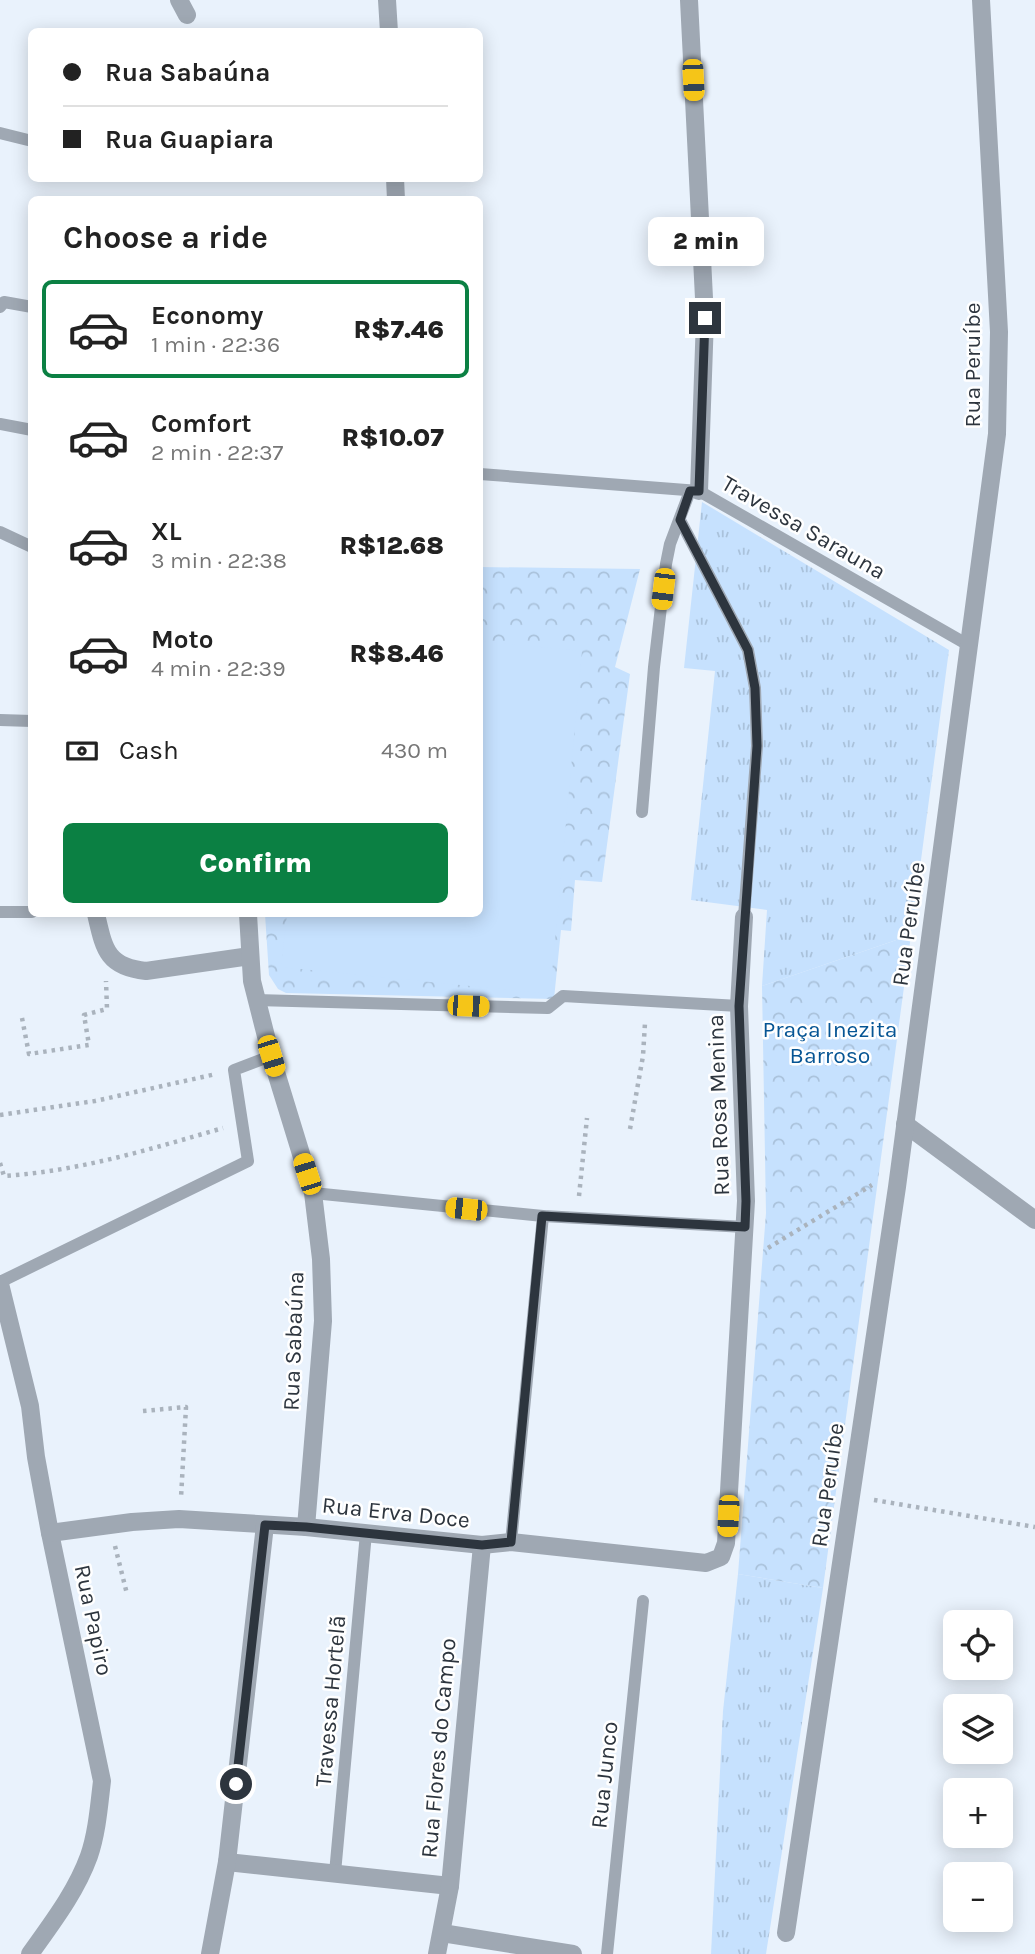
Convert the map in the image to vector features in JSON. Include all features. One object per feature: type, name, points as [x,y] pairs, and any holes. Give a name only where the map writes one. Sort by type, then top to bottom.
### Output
[{"type":"street","points":[[387,0],[389,28]]},
{"type":"street","points":[[689,0],[705,318],[695,491]]},
{"type":"street","name":"Rua Peruíbe","points":[[786,1933],[897,1187],[997,434],[999,332],[981,0]]},
{"type":"street","points":[[97,917],[109,957],[132,970],[146,971],[250,956]]},
{"type":"street","name":"Rua Sabaúna","points":[[248,917],[256,1000],[313,1193],[321,1259],[323,1321],[306,1527]]},
{"type":"street","name":"Rua Rosa Menina","points":[[726,1543],[746,1201],[739,1006],[744,917]]},
{"type":"street","points":[[905,1124],[1035,1220]]},
{"type":"street","name":"Rua Papiro","points":[[0,1283],[30,1406],[50,1533],[102,1781],[89,1855],[69,1898],[30,1954]]},
{"type":"street","name":"Rua Erva Doce","points":[[50,1533],[179,1520],[306,1527],[482,1545],[511,1542],[706,1563],[721,1557],[726,1543]]},
{"type":"street","points":[[210,1954],[227,1862],[265,1525]]},
{"type":"street","name":"Rua Flores do Campo","points":[[437,1954],[450,1886],[482,1545]]},
{"type":"street","points":[[227,1862],[450,1886]]},
{"type":"street","points":[[442,1933],[513,1950],[573,1954]]},
{"type":"lane","points":[[0,133],[28,140]]},
{"type":"lane","points":[[0,307],[4,302],[28,306]]},
{"type":"lane","points":[[0,424],[28,429]]},
{"type":"lane","name":"Travessa Sarauna","points":[[483,474],[695,491],[970,646]]},
{"type":"lane","points":[[642,812],[666,564],[670,544],[695,491]]},
{"type":"lane","points":[[680,520],[748,650],[755,688],[757,746],[744,917]]},
{"type":"lane","points":[[0,532],[28,545]]},
{"type":"lane","points":[[0,720],[28,721]]},
{"type":"lane","points":[[0,912],[28,912]]},
{"type":"lane","points":[[256,1000],[548,1008],[563,996],[739,1006]]},
{"type":"lane","points":[[0,1283],[248,1161],[234,1070],[271,1056]]},
{"type":"lane","points":[[313,1193],[542,1216],[745,1227]]},
{"type":"lane","points":[[511,1542],[542,1216]]},
{"type":"lane","name":"Travessa Hortelã","points":[[335,1873],[366,1533]]},
{"type":"lane","name":"Rua Junco","points":[[607,1954],[643,1601]]},
{"type":"path","points":[[22,1018],[29,1054],[89,1045],[84,1015],[107,1009],[105,982],[120,964]]},
{"type":"path","points":[[630,1129],[643,1056],[647,1001]]},
{"type":"path","points":[[0,1115],[94,1101],[234,1070]]},
{"type":"path","points":[[576,1218],[587,1118]]},
{"type":"path","points":[[0,1163],[4,1176],[73,1168],[242,1122]]},
{"type":"path","points":[[744,1247],[766,1249],[873,1184],[897,1187]]},
{"type":"path","points":[[142,1411],[186,1407],[179,1520]]},
{"type":"path","points":[[850,1496],[1035,1527]]},
{"type":"path","points":[[110,1525],[127,1594]]},
{"type":"green space","points":[[702,502],[949,650],[911,935],[762,986],[767,910],[691,900],[715,671],[684,668]]},
{"type":"green space","points":[[483,567],[640,569],[615,667],[630,674],[602,882],[575,880],[571,931],[561,930],[554,999],[286,993],[278,989],[269,975],[265,917],[483,917]]},
{"type":"green space","points":[[483,641],[582,651],[550,994],[281,967],[287,917],[483,917]]},
{"type":"green space","name":"Praça Inezita Barroso","points":[[911,935],[823,1588],[738,1574],[766,1213],[762,986]]},
{"type":"green space","points":[[738,1574],[823,1588],[766,1954],[711,1954],[723,1711]]},
{"type":"route","points":[[236,1784],[265,1525],[482,1545],[511,1542],[542,1216],[745,1227],[739,1006],[757,714],[748,650],[680,520],[690,491],[699,491],[705,318]]}]
